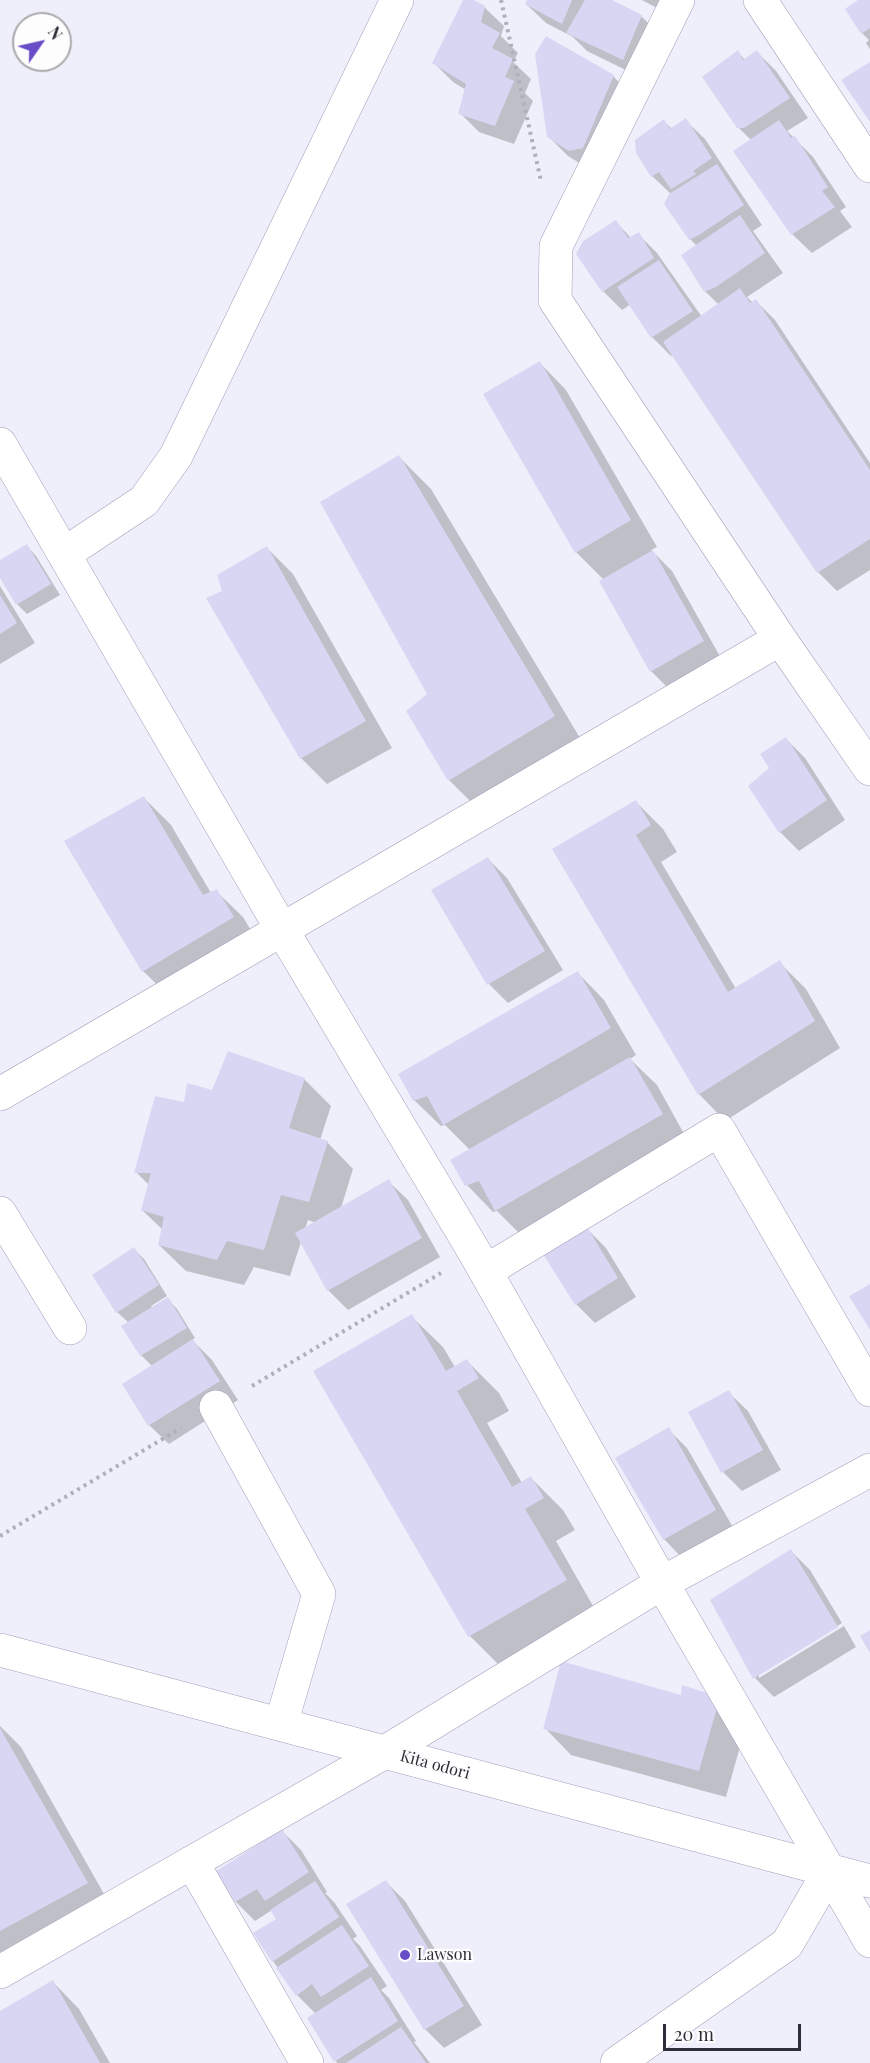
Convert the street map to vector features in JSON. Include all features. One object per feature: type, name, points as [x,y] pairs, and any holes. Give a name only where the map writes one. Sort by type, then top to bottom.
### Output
[{"type":"street","points":[[64,554],[144,501],[176,456],[397,0]]},
{"type":"street","points":[[678,0],[556,246],[555,300],[780,639],[870,770]]},
{"type":"street","points":[[760,0],[870,166]]},
{"type":"street","points":[[0,444],[281,928],[486,1271],[662,1583],[870,1941]]},
{"type":"street","points":[[0,1094],[780,639]]},
{"type":"street","points":[[486,1271],[718,1130],[870,1390]]},
{"type":"street","points":[[0,1213],[70,1328]]},
{"type":"street","points":[[216,1407],[319,1594],[281,1725]]},
{"type":"street","points":[[0,1972],[385,1752],[662,1583],[870,1470]]},
{"type":"street","name":"Kita odori","points":[[0,1650],[870,1881]]},
{"type":"street","points":[[192,1862],[307,2063]]},
{"type":"street","points":[[617,2063],[787,1944],[830,1870]]},
{"type":"path","points":[[501,0],[556,246]]},
{"type":"building","points":[[463,0],[474,0],[485,6],[481,22],[500,33],[492,48],[513,59],[505,77],[514,81],[495,126],[458,114],[466,84],[432,63]]},
{"type":"building","points":[[527,0],[572,0],[562,24],[525,4]]},
{"type":"building","points":[[585,0],[612,0],[642,15],[623,60],[566,33]]},
{"type":"building","points":[[858,0],[870,0],[870,28],[861,34],[845,9]]},
{"type":"building","points":[[546,36],[614,75],[583,148],[569,151],[547,137],[535,54]]},
{"type":"building","points":[[738,50],[743,60],[757,50],[790,98],[744,128],[737,128],[702,77]]},
{"type":"building","points":[[870,62],[870,122],[841,80]]},
{"type":"building","points":[[686,118],[712,158],[693,171],[696,174],[671,189],[659,172],[651,177],[636,153],[635,140],[664,119],[670,129]]},
{"type":"building","points":[[779,120],[791,138],[795,136],[828,187],[822,191],[835,207],[791,235],[733,151]]},
{"type":"building","points":[[717,164],[744,205],[689,240],[664,204],[669,194]]},
{"type":"building","points":[[740,215],[765,253],[716,287],[704,292],[681,255]]},
{"type":"building","points":[[616,220],[628,238],[639,232],[654,258],[602,292],[576,254],[583,241]]},
{"type":"building","points":[[659,260],[693,311],[651,338],[617,287]]},
{"type":"building","points":[[740,288],[750,303],[756,299],[870,470],[870,539],[817,573],[663,342]]},
{"type":"building","points":[[540,361],[631,520],[575,553],[483,394]]},
{"type":"building","points":[[399,455],[555,716],[448,781],[406,711],[427,694],[320,502]]},
{"type":"building","points":[[27,544],[51,584],[16,605],[0,578],[0,560]]},
{"type":"building","points":[[267,546],[366,721],[300,759],[206,598],[222,591],[217,575]]},
{"type":"building","points":[[653,550],[704,641],[650,672],[599,581]]},
{"type":"building","points":[[0,595],[17,623],[0,634]]},
{"type":"building","points":[[786,737],[827,800],[779,833],[748,786],[769,768],[760,754]]},
{"type":"building","points":[[144,796],[203,895],[217,889],[234,917],[142,972],[64,841]]},
{"type":"building","points":[[636,800],[651,825],[636,835],[728,992],[780,960],[815,1021],[698,1095],[552,849]]},
{"type":"building","points":[[488,857],[545,951],[487,985],[431,890]]},
{"type":"building","points":[[578,971],[611,1028],[443,1125],[427,1096],[413,1101],[398,1074]]},
{"type":"building","points":[[228,1051],[305,1078],[289,1128],[328,1141],[309,1202],[281,1195],[264,1250],[227,1241],[217,1260],[158,1245],[164,1217],[141,1210],[151,1173],[134,1173],[155,1096],[184,1102],[187,1083],[212,1090]]},
{"type":"building","points":[[630,1057],[663,1114],[495,1211],[479,1181],[465,1186],[450,1160]]},
{"type":"building","points":[[389,1179],[422,1238],[327,1291],[295,1233]]},
{"type":"building","points":[[587,1227],[618,1278],[575,1305],[543,1254]]},
{"type":"building","points":[[134,1247],[159,1285],[116,1313],[92,1275]]},
{"type":"building","points":[[870,1284],[870,1330],[849,1296]]},
{"type":"building","points":[[168,1297],[187,1328],[140,1356],[121,1326]]},
{"type":"building","points":[[412,1314],[446,1371],[467,1359],[479,1378],[457,1391],[512,1487],[531,1476],[544,1498],[525,1509],[567,1580],[468,1637],[313,1371]]},
{"type":"building","points":[[193,1339],[220,1381],[148,1426],[122,1384]]},
{"type":"building","points":[[729,1390],[763,1450],[721,1473],[688,1412]]},
{"type":"building","points":[[669,1427],[716,1510],[663,1540],[615,1458]]},
{"type":"building","points":[[791,1549],[838,1627],[753,1679],[710,1600]]},
{"type":"building","points":[[870,1630],[870,1653],[860,1636]]},
{"type":"building","points":[[561,1661],[681,1695],[682,1685],[720,1697],[699,1771],[543,1729]]},
{"type":"building","points":[[0,1728],[88,1883],[0,1931]]},
{"type":"building","points":[[282,1829],[309,1872],[265,1901],[257,1889],[235,1902],[215,1872]]},
{"type":"building","name":"Lawson","points":[[386,1880],[464,2006],[424,2030],[346,1904]]},
{"type":"building","points":[[315,1881],[339,1917],[272,1962],[253,1933],[276,1919],[270,1910]]},
{"type":"building","points":[[342,1925],[369,1966],[321,1997],[312,1984],[296,1996],[276,1968]]},
{"type":"building","points":[[371,1977],[398,2021],[334,2062],[307,2018]]},
{"type":"building","points":[[53,1980],[100,2063],[0,2063],[0,2011]]},
{"type":"building","points":[[401,2027],[426,2063],[346,2063]]},
{"type":"place","name":"Lawson","points":[[405,1955]]}]
